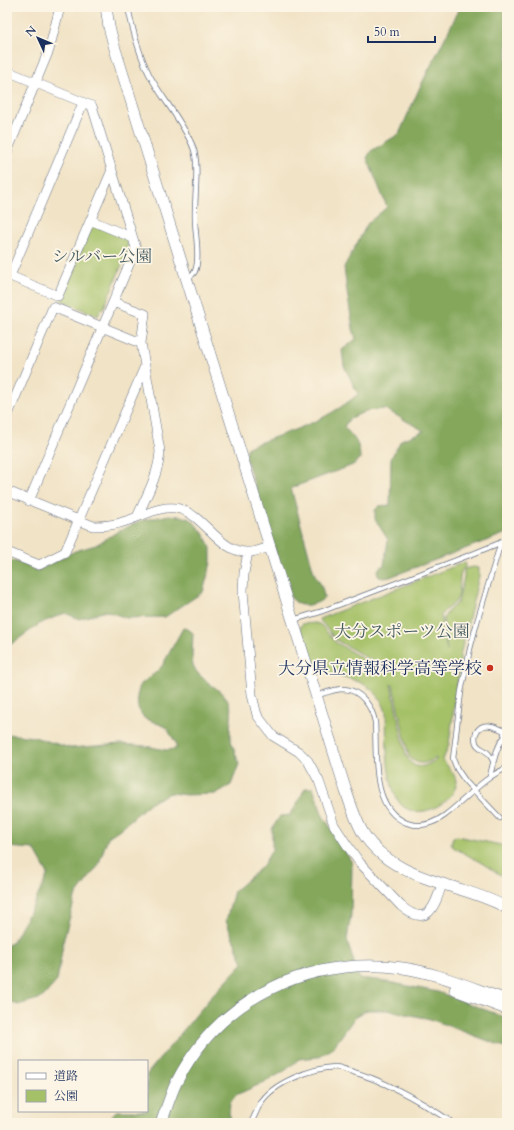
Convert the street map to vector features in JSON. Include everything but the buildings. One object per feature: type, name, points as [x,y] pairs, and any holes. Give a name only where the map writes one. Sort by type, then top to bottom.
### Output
[{"type":"street","points":[[7,152],[36,83],[55,32],[60,7]]},
{"type":"street","points":[[106,7],[114,49],[347,796],[363,833],[374,847],[389,860],[405,869],[442,884],[482,896],[507,908]]},
{"type":"street","points":[[7,71],[92,106],[136,248],[29,501]]},
{"type":"street","points":[[83,103],[10,276],[58,296],[112,170]]},
{"type":"street","points":[[90,220],[133,238]]},
{"type":"street","points":[[113,302],[145,314],[141,343],[160,451],[160,459],[138,518]]},
{"type":"street","points":[[7,417],[53,307],[141,343]]},
{"type":"street","points":[[7,552],[39,565],[65,552],[145,366]]},
{"type":"street","points":[[7,492],[79,522],[93,526],[125,522],[164,509],[179,509],[196,518],[231,548],[248,552],[270,547]]},
{"type":"street","points":[[248,552],[242,591],[252,695],[257,714],[273,736],[299,752],[308,761],[318,781],[334,825],[360,863],[406,911],[414,915],[426,914],[430,912],[435,905],[442,884]]},
{"type":"street","points":[[379,966],[424,978],[507,1009]]},
{"type":"street","points":[[161,1123],[176,1084],[193,1055],[214,1030],[236,1010],[250,1000],[273,988],[302,976],[339,968],[379,966],[403,968],[426,973],[507,1000]]},
{"type":"lane","points":[[128,7],[132,26],[149,72],[180,122],[193,146],[195,154],[197,267],[192,276],[186,278]]},
{"type":"lane","points":[[293,621],[507,540]]},
{"type":"lane","points":[[500,818],[457,769],[453,762],[453,755],[462,686],[470,649],[501,542]]},
{"type":"lane","points":[[316,696],[335,690],[348,690],[360,696],[368,705],[374,716],[375,722],[378,770],[382,798],[386,807],[392,814],[403,821],[416,825],[432,822],[444,816],[490,776],[507,768]]},
{"type":"lane","points":[[493,761],[488,753],[476,743],[475,739],[477,732],[483,726],[487,725],[493,726],[506,734]]},
{"type":"lane","points":[[490,776],[493,761],[506,734],[507,726]]},
{"type":"lane","points":[[251,1123],[261,1103],[276,1087],[295,1078],[319,1070],[336,1067],[366,1075],[425,1104],[453,1123]]},
{"type":"green space","points":[[459,7],[507,7],[507,533],[390,577],[379,577],[377,573],[379,568],[384,565],[388,540],[375,519],[375,510],[379,506],[390,505],[391,458],[401,440],[424,431],[385,409],[366,411],[349,419],[344,427],[358,445],[360,459],[353,465],[291,488],[314,573],[322,587],[324,598],[319,602],[301,605],[290,597],[245,455],[248,447],[292,431],[319,419],[346,404],[358,394],[344,366],[342,350],[356,339],[353,329],[344,267],[368,223],[387,207],[367,158],[371,151],[399,134],[420,87],[459,10]]},
{"type":"green space","name":"シルバー公園","points":[[92,224],[127,239],[128,250],[103,310],[101,309],[98,316],[61,300]]},
{"type":"green space","points":[[169,515],[182,516],[192,520],[203,533],[211,548],[211,563],[203,592],[165,617],[127,618],[106,611],[79,619],[65,613],[41,623],[7,647],[7,559],[26,565],[37,571],[75,551],[96,545],[117,532],[140,521]]},
{"type":"green space","name":"大分スポーツ公園","points":[[465,562],[466,566],[462,571],[460,576],[458,598],[441,616],[447,651],[443,619],[447,612],[458,602],[464,577],[464,569],[473,567],[479,568],[479,576],[460,656],[449,744],[443,760],[453,772],[456,781],[455,789],[442,803],[433,808],[422,811],[412,811],[403,806],[396,797],[392,788],[388,766],[386,712],[381,701],[375,693],[359,682],[320,669],[309,653],[300,628],[302,624],[316,623],[321,625],[335,642],[375,666],[383,674],[376,663],[336,640],[319,619]],"holes":[[[391,684],[393,686],[409,757],[419,763],[429,762],[436,758],[436,760],[427,765],[415,766],[406,755]]]},
{"type":"green space","points":[[183,628],[188,629],[193,633],[192,662],[196,671],[223,694],[231,709],[230,735],[239,764],[231,785],[215,794],[186,795],[170,793],[151,802],[120,829],[108,837],[98,866],[76,895],[64,938],[57,981],[42,998],[18,1005],[7,1000],[7,945],[12,943],[34,904],[48,874],[34,849],[7,847],[7,734],[34,737],[70,748],[121,744],[166,750],[176,749],[176,743],[166,727],[144,718],[138,708],[137,696],[140,685],[162,666]]},
{"type":"green space","points":[[305,788],[313,788],[323,816],[352,863],[351,915],[347,940],[359,978],[378,980],[438,992],[507,1018],[507,1048],[430,1019],[387,1010],[367,1010],[355,1017],[332,1049],[318,1057],[299,1059],[286,1070],[269,1080],[236,1095],[230,1103],[229,1114],[233,1123],[106,1123],[115,1112],[148,1112],[148,1073],[211,997],[243,963],[226,921],[234,891],[262,867],[272,850],[272,829],[280,816],[290,815]]},
{"type":"green space","points":[[457,836],[501,845],[507,848],[507,879],[453,847],[451,843],[453,837]]},
{"type":"place","name":"大分県立情報科学高等学校","points":[[490,668]]}]
